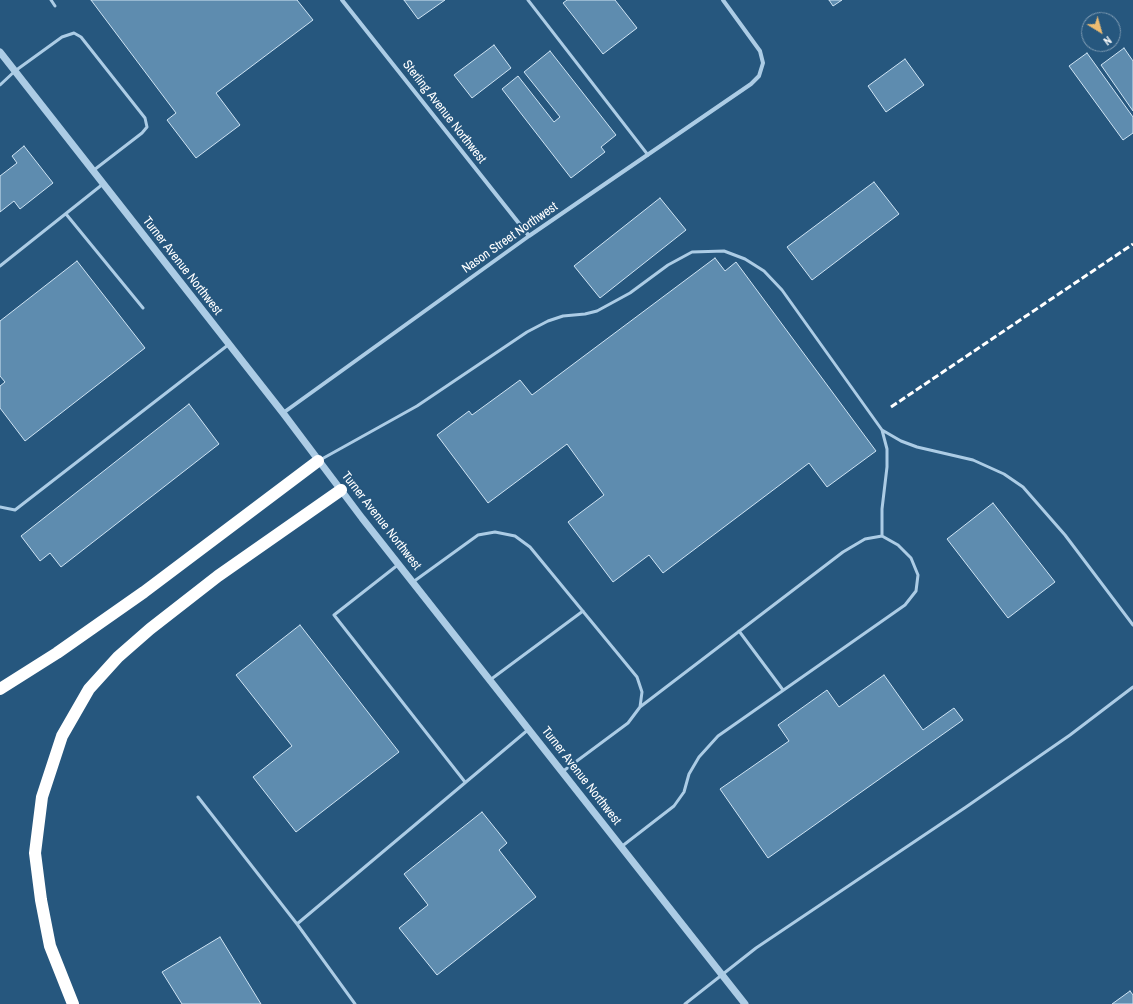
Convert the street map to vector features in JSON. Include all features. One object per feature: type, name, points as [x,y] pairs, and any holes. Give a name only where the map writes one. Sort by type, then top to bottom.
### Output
[{"type":"highway","points":[[0,689],[57,653],[144,592],[318,461]]},
{"type":"highway","points":[[73,1004],[50,946],[41,900],[35,853],[42,797],[62,736],[89,689],[118,657],[150,629],[218,576],[340,490]]},
{"type":"street","name":"Sterling Avenue Northwest","points":[[342,0],[529,236]]},
{"type":"street","name":"Nason Street Northwest","points":[[283,413],[529,236],[751,84],[760,76],[763,63],[760,51],[723,0]]},
{"type":"street","name":"Turner Avenue Northwest","points":[[0,52],[228,345],[283,413],[340,490],[745,1004]]},
{"type":"lane","points":[[51,0],[55,6]]},
{"type":"lane","points":[[528,0],[648,155]]},
{"type":"lane","points":[[0,85],[15,71],[62,37],[74,33],[81,36],[145,118],[146,127],[142,133],[93,171]]},
{"type":"lane","points":[[0,266],[103,184]]},
{"type":"lane","points":[[66,214],[143,308]]},
{"type":"lane","points":[[318,461],[417,406],[527,332],[548,321],[563,316],[585,314],[597,311],[630,292],[668,265],[692,252],[724,251],[745,259],[764,271],[796,310],[882,430],[887,449],[887,467],[882,509],[882,536]]},
{"type":"lane","points":[[0,507],[15,510],[228,345]]},
{"type":"lane","points":[[882,430],[901,441],[917,447],[973,460],[1004,474],[1023,487],[1065,535],[1133,625]]},
{"type":"lane","points":[[413,582],[478,536],[495,532],[515,536],[530,546],[637,677],[642,692],[640,707]]},
{"type":"lane","points":[[562,772],[628,723],[640,707],[843,552],[866,539],[882,536],[898,545],[911,558],[918,575],[916,591],[905,605],[718,736],[699,757],[689,774],[684,792],[674,806],[621,847]]},
{"type":"lane","points":[[399,564],[334,614],[465,782]]},
{"type":"lane","points":[[490,680],[583,611]]},
{"type":"lane","points":[[739,631],[783,690]]},
{"type":"lane","points":[[685,1004],[722,974],[771,938],[1070,735],[1133,687]]},
{"type":"lane","points":[[297,924],[529,729]]},
{"type":"lane","points":[[198,797],[297,924],[355,1004]]},
{"type":"building","points":[[91,0],[297,0],[313,20],[216,93],[240,125],[196,158],[167,120],[176,113]]},
{"type":"building","points":[[404,0],[445,0],[418,19]]},
{"type":"building","points":[[567,0],[615,0],[637,28],[603,54],[563,3]]},
{"type":"building","points":[[829,0],[842,0],[833,6]]},
{"type":"building","points":[[494,45],[511,68],[472,98],[454,75]]},
{"type":"building","points":[[1124,48],[1133,61],[1133,111],[1101,65],[1119,52],[1121,52]]},
{"type":"building","points":[[550,51],[616,135],[601,147],[605,152],[571,178],[502,89],[518,76],[554,122],[560,117],[524,72]]},
{"type":"building","points":[[1087,53],[1133,117],[1133,133],[1123,140],[1069,66]]},
{"type":"building","points":[[905,59],[924,85],[886,112],[868,86]]},
{"type":"building","points":[[24,146],[53,183],[20,209],[14,201],[0,212],[0,176],[17,163],[12,156]]},
{"type":"building","points":[[874,182],[899,214],[812,280],[787,247]]},
{"type":"building","points":[[660,198],[686,230],[600,298],[574,266]]},
{"type":"building","points":[[715,258],[725,271],[736,262],[876,451],[827,487],[809,463],[663,573],[649,555],[613,582],[568,522],[604,495],[567,444],[488,503],[437,435],[469,411],[472,415],[520,380],[532,395]]},
{"type":"building","points":[[77,261],[145,348],[25,441],[0,408],[0,386],[5,382],[0,376],[0,321]]},
{"type":"building","points":[[189,404],[219,444],[61,567],[50,553],[40,561],[21,536]]},
{"type":"building","points":[[993,503],[1055,582],[1008,618],[947,539]]},
{"type":"building","points":[[300,625],[399,752],[296,832],[253,777],[292,746],[236,675]]},
{"type":"building","points":[[884,675],[923,730],[954,708],[963,720],[768,858],[720,789],[789,741],[778,725],[827,690],[839,707]]},
{"type":"building","points":[[482,812],[507,843],[499,850],[536,897],[437,975],[399,928],[428,905],[404,874]]},
{"type":"building","points":[[220,937],[261,1004],[182,1004],[162,972]]},
{"type":"building","points":[[1130,991],[1133,995],[1133,1004],[1112,1004]]},
{"type":"railway","points":[[891,407],[1133,244]]}]
